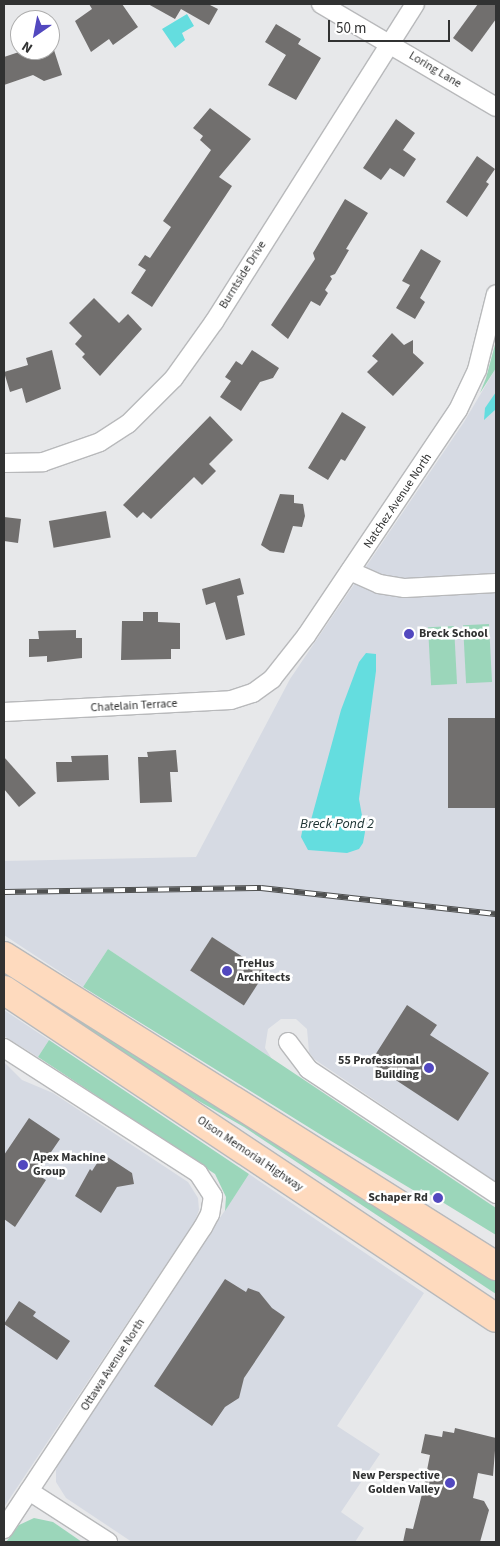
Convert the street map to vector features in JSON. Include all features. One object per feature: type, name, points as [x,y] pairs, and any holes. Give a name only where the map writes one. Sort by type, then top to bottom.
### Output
[{"type":"main road","points":[[6,958],[496,1266]]},
{"type":"main road","name":"Olson Memorial Highway","points":[[4,990],[496,1318]]},
{"type":"street","name":"Loring Lane","points":[[321,4],[388,41],[496,108]]},
{"type":"street","name":"Burntside Drive","points":[[4,463],[43,462],[100,442],[128,424],[174,378],[214,322],[388,41],[415,4]]},
{"type":"street","name":"Natchez Avenue North","points":[[262,688],[291,658],[465,398],[476,370],[496,294]]},
{"type":"street","points":[[350,571],[380,584],[405,588],[496,583]]},
{"type":"street","name":"Chatelain Terrace","points":[[4,712],[218,702],[242,697],[262,688]]},
{"type":"street","points":[[288,1042],[308,1069],[496,1194]]},
{"type":"street","name":"Ottawa Avenue North","points":[[4,1048],[198,1173],[213,1196],[210,1214],[203,1227],[4,1529]]},
{"type":"street","points":[[29,1491],[108,1542]]},
{"type":"shaded area","points":[[496,368],[496,1182],[314,1059],[309,1052],[307,1029],[296,1019],[281,1019],[268,1029],[265,1048],[272,1059],[108,949],[83,987],[4,935],[4,861],[196,857],[290,679],[464,422]]},
{"type":"shaded area","points":[[4,1010],[49,1040],[38,1057],[4,1036]]},
{"type":"shaded area","points":[[4,1062],[22,1080],[53,1093],[188,1182],[198,1198],[199,1210],[195,1221],[4,1507]]},
{"type":"shaded area","points":[[249,1174],[424,1293],[337,1426],[380,1454],[341,1512],[364,1528],[355,1542],[132,1542],[66,1498],[56,1482],[56,1470],[59,1461]]},
{"type":"green space","points":[[496,341],[496,368],[480,393],[486,378]]},
{"type":"green space","points":[[489,624],[492,682],[466,683],[463,625]]},
{"type":"green space","points":[[454,626],[457,684],[431,685],[428,627]]},
{"type":"green space","points":[[108,949],[496,1208],[496,1235],[421,1189],[418,1193],[326,1138],[83,987]]},
{"type":"green space","points":[[47,997],[496,1279],[496,1294],[244,1127],[143,1069],[43,1002]]},
{"type":"green space","points":[[49,1040],[249,1174],[225,1211],[226,1197],[215,1174],[38,1057]]},
{"type":"green space","points":[[34,1518],[53,1522],[82,1542],[6,1542],[19,1525]]},
{"type":"water","points":[[187,14],[194,26],[182,33],[185,40],[175,48],[162,29]]},
{"type":"water","points":[[496,392],[496,409],[484,420],[485,408]]},
{"type":"water","name":"Breck Pond 2","points":[[366,653],[376,654],[376,671],[359,799],[365,832],[363,843],[359,849],[347,853],[308,850],[301,837],[303,827],[311,820],[341,710],[359,662]]},
{"type":"building","points":[[89,4],[122,4],[138,27],[113,45],[109,39],[91,52],[75,21],[92,9]]},
{"type":"building","points":[[148,4],[208,4],[218,9],[209,25],[181,9],[175,19]]},
{"type":"building","points":[[478,4],[496,4],[496,19],[472,52],[453,38]]},
{"type":"building","points":[[276,24],[301,39],[298,44],[321,58],[296,100],[268,85],[286,55],[265,42]]},
{"type":"building","points":[[10,55],[10,60],[57,60],[62,75],[44,81],[33,75],[4,85],[4,57]]},
{"type":"building","points":[[210,108],[251,139],[219,177],[232,186],[152,307],[131,293],[146,270],[138,265],[145,255],[150,258],[171,227],[163,221],[211,150],[200,140],[203,136],[193,128]]},
{"type":"building","points":[[396,119],[415,133],[403,150],[416,159],[404,177],[390,168],[381,180],[363,168]]},
{"type":"building","points":[[477,156],[495,169],[486,182],[489,184],[467,217],[446,202]]},
{"type":"building","points":[[345,199],[368,213],[346,249],[349,250],[335,274],[330,276],[332,279],[325,290],[328,293],[320,306],[311,301],[288,339],[271,325],[315,259],[313,253]]},
{"type":"building","points":[[421,249],[441,261],[420,298],[425,302],[415,319],[396,308],[410,285],[402,281]]},
{"type":"building","points":[[94,298],[119,323],[128,314],[142,329],[100,376],[82,357],[85,354],[75,344],[82,336],[69,323]]},
{"type":"building","points":[[392,333],[404,345],[413,340],[413,353],[424,363],[393,396],[367,372],[378,361],[372,356]]},
{"type":"building","points":[[52,350],[61,389],[26,403],[22,388],[10,392],[4,372],[28,365],[26,358]]},
{"type":"building","points":[[252,350],[279,368],[273,378],[260,382],[241,411],[220,397],[231,381],[225,377],[236,361],[242,365]]},
{"type":"building","points":[[342,412],[366,427],[345,461],[341,459],[328,480],[308,468]]},
{"type":"building","points":[[210,416],[233,440],[209,464],[216,471],[202,485],[194,477],[151,519],[143,512],[137,518],[123,505]]},
{"type":"building","points":[[280,494],[294,495],[294,503],[303,504],[305,516],[302,527],[293,526],[284,553],[270,551],[261,545]]},
{"type":"building","points":[[106,511],[111,538],[54,548],[49,521]]},
{"type":"building","points":[[4,517],[21,519],[18,543],[4,541]]},
{"type":"building","points":[[240,578],[244,594],[237,596],[245,635],[226,640],[215,602],[206,605],[202,589]]},
{"type":"building","points":[[143,612],[158,612],[158,622],[180,623],[180,649],[171,649],[171,659],[121,660],[122,621],[143,621]]},
{"type":"building","points":[[76,630],[76,638],[82,638],[82,658],[47,662],[47,656],[29,657],[29,639],[39,639],[38,631]]},
{"type":"building","points":[[448,718],[496,718],[496,808],[448,808]]},
{"type":"building","points":[[176,750],[178,772],[170,772],[172,802],[140,803],[138,757],[148,757],[147,752]]},
{"type":"building","points":[[108,755],[109,780],[57,782],[56,762],[72,762],[71,756]]},
{"type":"building","points":[[4,757],[36,793],[19,807],[4,789]]},
{"type":"building","name":"TreHus Architects","points":[[212,937],[266,972],[244,1005],[190,971]]},
{"type":"building","name":"55 Professional Building","points":[[407,1005],[437,1025],[430,1035],[489,1073],[458,1121],[370,1063]]},
{"type":"building","name":"Apex Machine Group","points":[[29,1118],[60,1139],[36,1174],[46,1180],[15,1227],[4,1219],[4,1155]]},
{"type":"building","points":[[103,1154],[132,1173],[134,1184],[117,1187],[101,1213],[75,1196],[90,1169],[92,1171]]},
{"type":"building","points":[[225,1279],[246,1292],[248,1288],[259,1292],[272,1308],[285,1317],[244,1378],[239,1398],[225,1407],[212,1426],[154,1386]]},
{"type":"building","points":[[19,1301],[36,1312],[33,1316],[70,1341],[57,1360],[4,1324]]},
{"type":"building","name":"New Perspective Golden Valley","points":[[455,1428],[496,1438],[493,1476],[478,1473],[473,1498],[484,1501],[489,1510],[480,1542],[403,1542],[406,1528],[413,1529],[423,1490],[430,1455],[421,1453],[425,1434],[442,1437],[443,1431],[454,1433]]},
{"type":"railway","points":[[4,892],[261,888],[496,914]]},
{"type":"place","name":"Breck School","points":[[409,634]]},
{"type":"place","name":"TreHus Architects","points":[[227,971]]},
{"type":"place","name":"55 Professional Building","points":[[429,1068]]},
{"type":"place","name":"Apex Machine Group","points":[[23,1165]]},
{"type":"place","name":"Schaper Rd","points":[[438,1198]]},
{"type":"place","name":"New Perspective Golden Valley","points":[[450,1483]]}]
